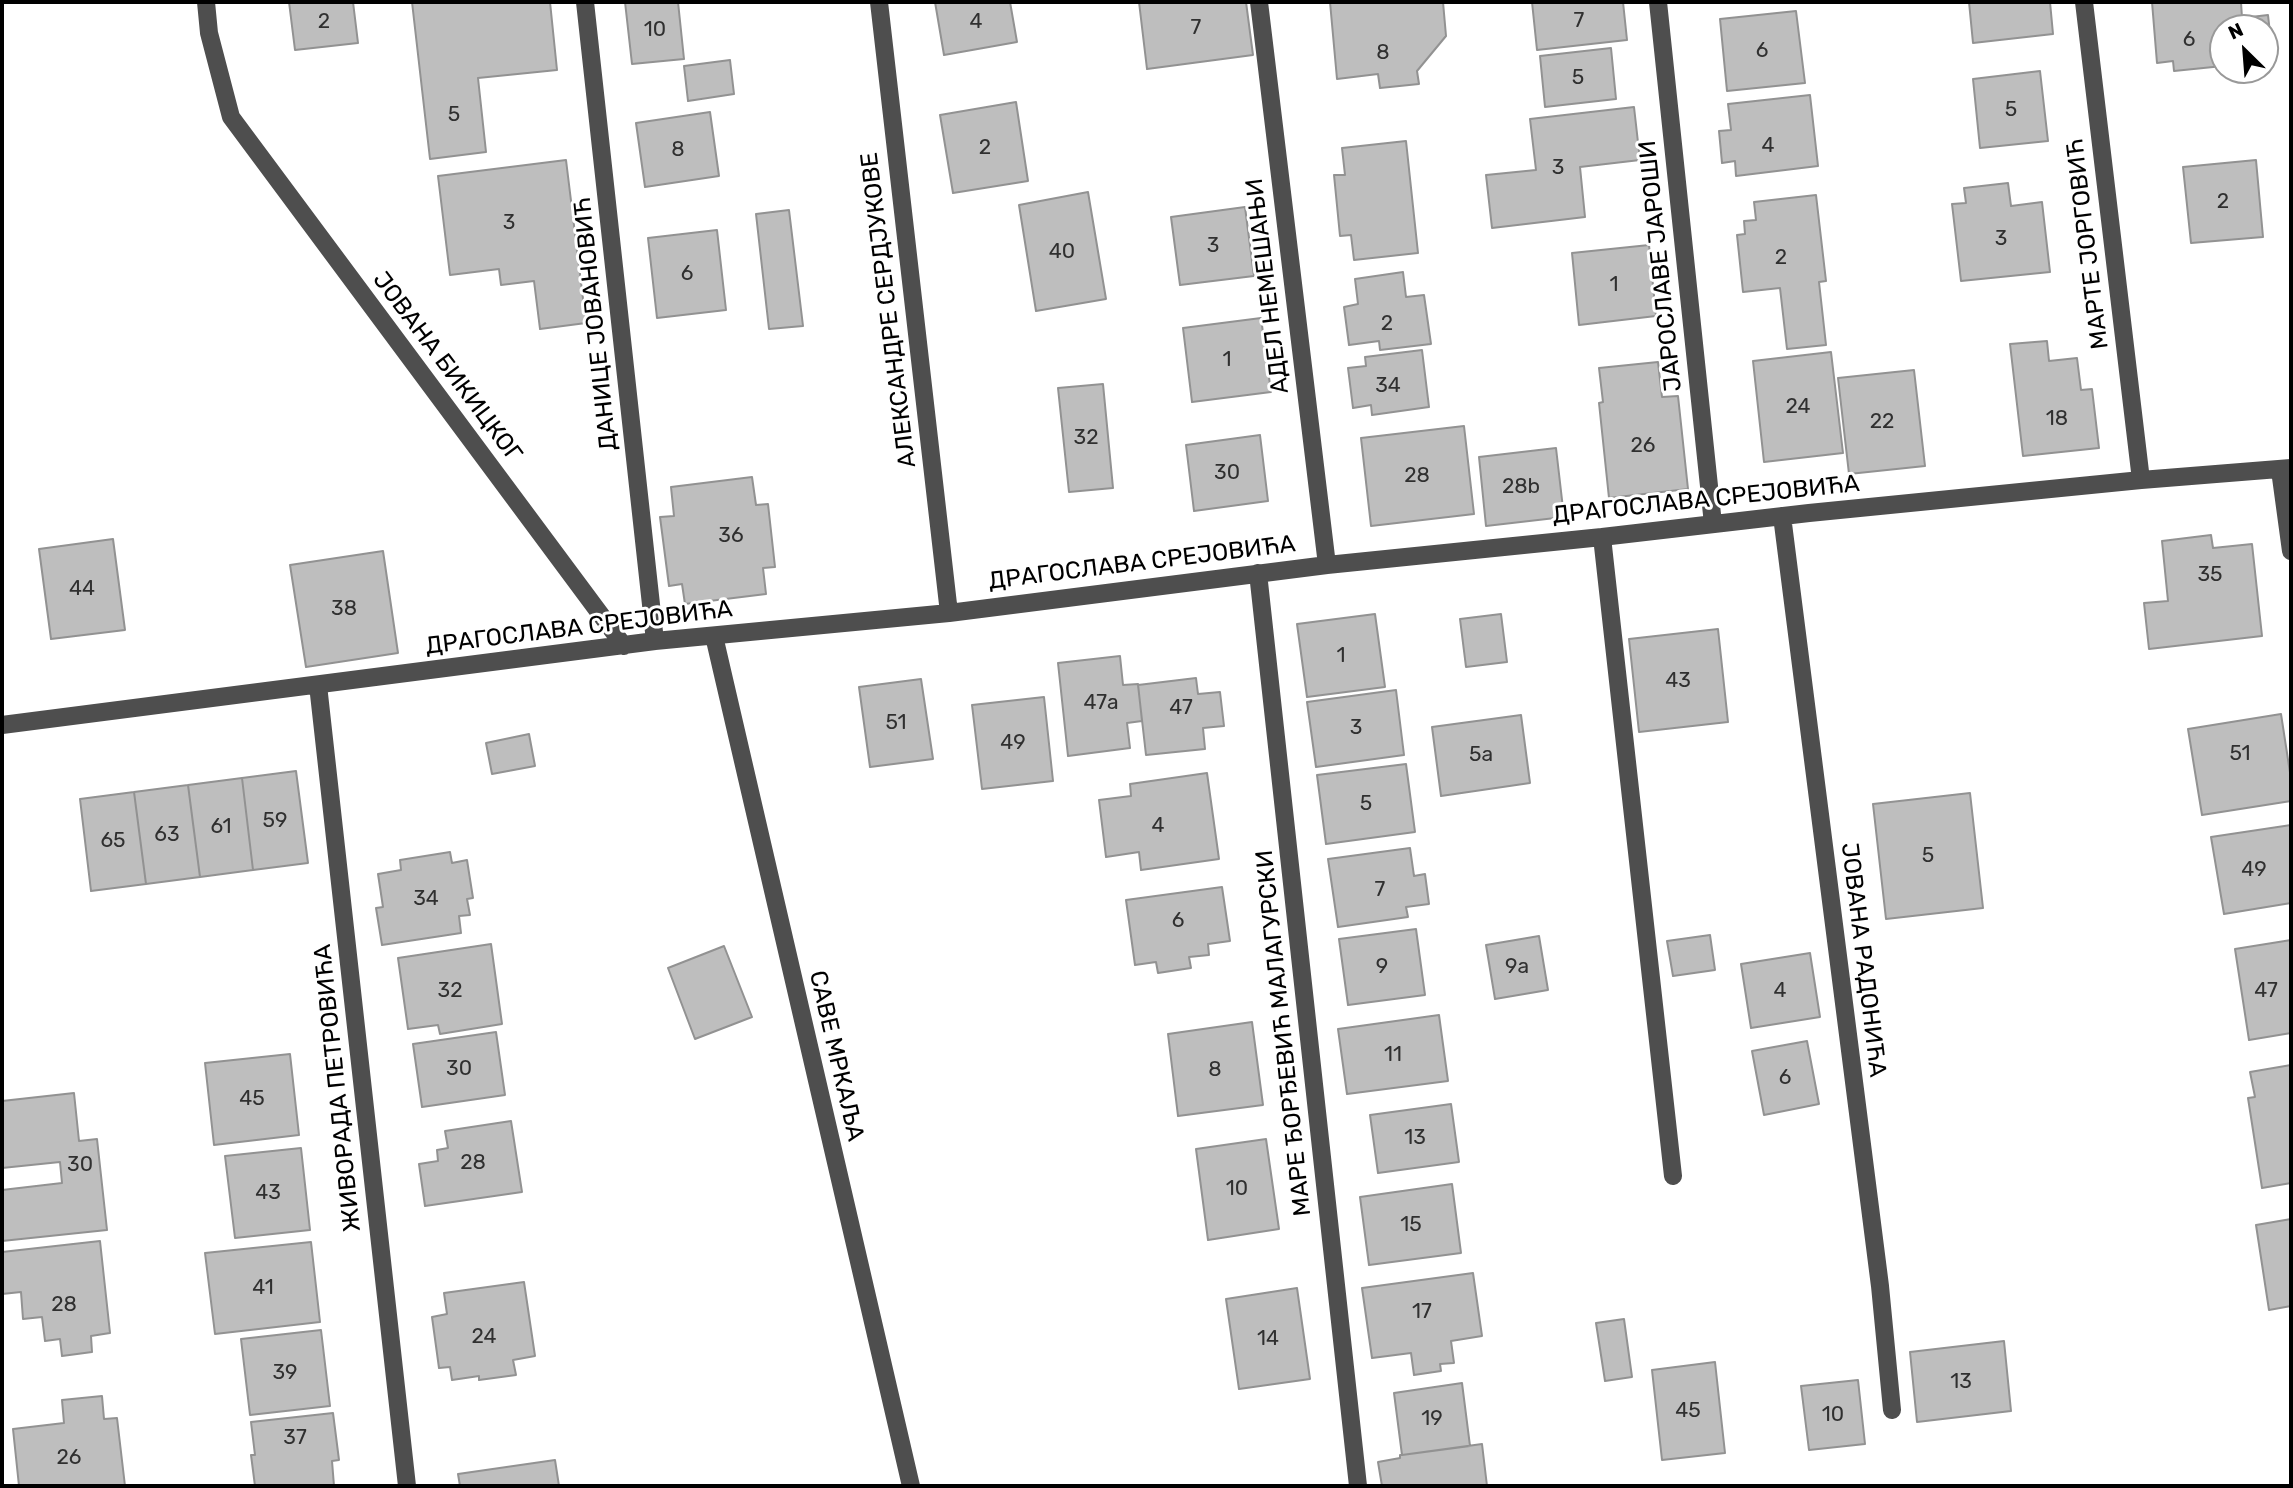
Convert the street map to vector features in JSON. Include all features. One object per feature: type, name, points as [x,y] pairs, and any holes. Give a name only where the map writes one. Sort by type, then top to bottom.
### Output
[{"type":"street","name":"ЈОВАНА БИКИЦКОГ","points":[[206,2],[209,33],[231,117],[624,646]]},
{"type":"street","name":"ДАНИЦЕ ЈОВАНОВИЋ","points":[[586,2],[655,641]]},
{"type":"street","name":"АЛЕКСАНДРЕ СЕРДЈУКОВЕ","points":[[879,2],[949,613]]},
{"type":"street","name":"АДЕЛ НЕМЕШАЊИ","points":[[1259,2],[1326,565]]},
{"type":"street","name":"ЈАРОСЛАВЕ ЈАРОШИ","points":[[1658,2],[1713,524]]},
{"type":"street","name":"МАРТЕ ЈОРГОВИЋ","points":[[2084,2],[2141,480]]},
{"type":"street","name":"ДРАГОСЛАВА СРЕЈОВИЋА","points":[[2,725],[655,641],[949,613],[1326,565],[2141,480],[2285,469]]},
{"type":"street","points":[[2285,469],[2291,551]]},
{"type":"street","name":"ЈОВАНА РАДОНИЋА","points":[[1782,516],[1880,1286],[1892,1410]]},
{"type":"street","points":[[1602,537],[1672,1176]]},
{"type":"street","name":"МАРЕ ЂОРЂЕВИЋ МАЛАГУРСКИ","points":[[1258,573],[1358,1486]]},
{"type":"street","name":"САВЕ МРКАЉА","points":[[715,636],[911,1486]]},
{"type":"street","name":"ЖИВОРАДА ПЕТРОВИЋА","points":[[318,685],[407,1486]]},
{"type":"building","points":[[289,2],[353,2],[358,43],[295,50]]},
{"type":"building","points":[[412,2],[550,2],[557,70],[478,78],[486,152],[430,159]]},
{"type":"building","points":[[625,2],[678,2],[684,59],[632,64]]},
{"type":"building","points":[[935,2],[1010,2],[1017,42],[944,55]]},
{"type":"building","points":[[1139,2],[1246,2],[1253,55],[1147,69]]},
{"type":"building","points":[[1330,2],[1443,2],[1446,36],[1417,71],[1419,84],[1380,88],[1378,74],[1337,79]]},
{"type":"building","points":[[1532,2],[1623,2],[1627,40],[1537,50]]},
{"type":"building","points":[[1969,2],[2050,2],[2053,34],[1973,43]]},
{"type":"building","points":[[2152,2],[2241,2],[2242,14],[2209,14],[2209,67],[2174,71],[2173,61],[2157,63]]},
{"type":"building","points":[[1796,11],[1805,83],[1727,91],[1720,19]]},
{"type":"building","points":[[1611,48],[1616,99],[1545,107],[1540,56]]},
{"type":"building","points":[[730,60],[734,94],[688,101],[684,66]]},
{"type":"building","points":[[2040,71],[2048,141],[1980,148],[1973,79]]},
{"type":"building","points":[[1810,95],[1818,166],[1736,176],[1735,161],[1722,163],[1719,131],[1731,130],[1728,104]]},
{"type":"building","points":[[1016,102],[1028,181],[953,193],[940,115]]},
{"type":"building","points":[[1634,107],[1640,160],[1580,167],[1585,217],[1492,228],[1486,175],[1536,170],[1530,119]]},
{"type":"building","points":[[710,112],[719,176],[645,187],[636,123]]},
{"type":"building","points":[[1406,141],[1418,253],[1354,260],[1351,235],[1340,236],[1334,175],[1345,175],[1342,148]]},
{"type":"building","points":[[566,160],[586,323],[540,329],[534,281],[501,285],[499,269],[450,275],[438,176]]},
{"type":"building","points":[[2256,160],[2263,237],[2191,243],[2183,167]]},
{"type":"building","points":[[2008,183],[2011,206],[2042,202],[2050,272],[1961,281],[1952,204],[1966,203],[1964,188]]},
{"type":"building","points":[[1088,192],[1106,299],[1036,311],[1019,205]]},
{"type":"building","points":[[1816,195],[1826,281],[1819,282],[1826,345],[1787,349],[1780,288],[1743,292],[1737,235],[1745,234],[1744,221],[1756,220],[1754,202]]},
{"type":"building","points":[[1245,207],[1254,276],[1180,285],[1171,217]]},
{"type":"building","points":[[789,210],[803,326],[769,329],[756,214]]},
{"type":"building","points":[[717,230],[726,310],[657,318],[648,238]]},
{"type":"building","points":[[1649,245],[1656,316],[1579,325],[1572,253]]},
{"type":"building","points":[[1403,272],[1406,297],[1424,295],[1431,344],[1380,350],[1379,341],[1349,345],[1344,307],[1358,304],[1355,279]]},
{"type":"building","points":[[1261,318],[1271,392],[1192,402],[1183,328]]},
{"type":"building","points":[[2047,341],[2049,361],[2077,358],[2081,390],[2092,389],[2099,448],[2023,456],[2010,344]]},
{"type":"building","points":[[1422,350],[1429,407],[1372,415],[1371,405],[1353,408],[1348,368],[1366,366],[1365,357]]},
{"type":"building","points":[[1831,352],[1843,453],[1764,462],[1753,361]]},
{"type":"building","points":[[1658,362],[1662,397],[1678,396],[1688,489],[1609,498],[1599,403],[1603,402],[1599,368]]},
{"type":"building","points":[[1914,370],[1925,466],[1849,474],[1838,378]]},
{"type":"building","points":[[1103,384],[1113,488],[1069,492],[1058,388]]},
{"type":"building","points":[[1464,426],[1474,514],[1371,526],[1361,438]]},
{"type":"building","points":[[1260,435],[1268,501],[1194,511],[1186,445]]},
{"type":"building","points":[[1556,448],[1564,517],[1486,526],[1479,457]]},
{"type":"building","points":[[752,477],[756,505],[768,504],[775,567],[763,568],[766,594],[685,604],[682,584],[669,586],[660,517],[674,516],[671,487]]},
{"type":"building","points":[[2211,535],[2213,548],[2252,544],[2262,636],[2149,649],[2144,603],[2168,601],[2162,541]]},
{"type":"building","points":[[113,539],[125,630],[51,639],[39,549]]},
{"type":"building","points":[[383,551],[398,653],[306,667],[290,565]]},
{"type":"building","points":[[1375,614],[1385,687],[1307,697],[1297,624]]},
{"type":"building","points":[[1501,614],[1507,662],[1466,667],[1460,619]]},
{"type":"building","points":[[1718,629],[1728,722],[1639,732],[1629,639]]},
{"type":"building","points":[[1120,656],[1123,685],[1138,684],[1142,721],[1127,723],[1130,748],[1068,756],[1058,663]]},
{"type":"building","points":[[1196,678],[1198,694],[1220,692],[1224,726],[1203,728],[1205,749],[1146,755],[1138,685]]},
{"type":"building","points":[[921,679],[933,759],[870,767],[859,687]]},
{"type":"building","points":[[1396,690],[1404,755],[1316,767],[1307,702]]},
{"type":"building","points":[[1044,697],[1053,781],[982,789],[972,705]]},
{"type":"building","points":[[2281,714],[2291,779],[2291,801],[2202,815],[2188,729]]},
{"type":"building","points":[[1521,715],[1530,783],[1441,796],[1432,727]]},
{"type":"building","points":[[529,734],[535,766],[492,774],[486,743]]},
{"type":"building","points":[[1406,764],[1415,832],[1326,844],[1317,775]]},
{"type":"building","points":[[296,771],[308,863],[253,870],[242,778]]},
{"type":"building","points":[[1207,773],[1219,859],[1141,870],[1139,852],[1106,857],[1099,800],[1131,796],[1130,784]]},
{"type":"building","points":[[242,778],[253,870],[200,877],[188,785]]},
{"type":"building","points":[[188,785],[200,877],[146,884],[134,792]]},
{"type":"building","points":[[134,792],[146,884],[91,891],[80,799]]},
{"type":"building","points":[[1970,793],[1983,908],[1886,919],[1873,804]]},
{"type":"building","points":[[2291,825],[2291,903],[2224,914],[2211,837]]},
{"type":"building","points":[[1410,848],[1414,876],[1425,874],[1429,904],[1406,907],[1408,917],[1338,927],[1328,859]]},
{"type":"building","points":[[450,852],[452,863],[467,860],[473,898],[467,899],[470,915],[459,916],[461,933],[382,945],[376,908],[383,907],[378,874],[401,870],[400,860]]},
{"type":"building","points":[[1222,887],[1230,941],[1208,944],[1209,955],[1189,957],[1191,968],[1158,973],[1156,962],[1135,965],[1126,900]]},
{"type":"building","points":[[1416,929],[1425,995],[1348,1005],[1339,939]]},
{"type":"building","points":[[1710,935],[1715,970],[1673,976],[1667,941]]},
{"type":"building","points":[[1539,936],[1548,990],[1495,999],[1486,945]]},
{"type":"building","points":[[2291,940],[2291,1033],[2249,1040],[2235,949]]},
{"type":"building","points":[[491,944],[502,1024],[440,1034],[438,1025],[408,1029],[398,958]]},
{"type":"building","points":[[724,946],[752,1017],[695,1039],[668,968]]},
{"type":"building","points":[[1810,953],[1820,1017],[1751,1028],[1741,964]]},
{"type":"building","points":[[1439,1015],[1448,1081],[1347,1094],[1338,1029]]},
{"type":"building","points":[[1252,1022],[1263,1105],[1178,1116],[1168,1034]]},
{"type":"building","points":[[496,1032],[505,1095],[422,1107],[413,1044]]},
{"type":"building","points":[[1807,1041],[1819,1104],[1764,1115],[1752,1051]]},
{"type":"building","points":[[290,1054],[299,1135],[214,1145],[205,1063]]},
{"type":"building","points":[[2291,1065],[2291,1183],[2262,1188],[2248,1098],[2255,1097],[2250,1072]]},
{"type":"building","points":[[74,1093],[79,1141],[97,1139],[107,1230],[2,1241],[2,1190],[62,1183],[60,1162],[2,1168],[2,1101]]},
{"type":"building","points":[[1451,1104],[1459,1162],[1378,1173],[1370,1115]]},
{"type":"building","points":[[511,1121],[522,1192],[425,1206],[419,1164],[438,1161],[437,1150],[448,1148],[445,1131]]},
{"type":"building","points":[[1266,1139],[1279,1229],[1208,1240],[1196,1149]]},
{"type":"building","points":[[301,1148],[310,1230],[235,1238],[225,1156]]},
{"type":"building","points":[[1452,1184],[1461,1253],[1369,1265],[1360,1197]]},
{"type":"building","points":[[2291,1219],[2291,1306],[2269,1310],[2256,1225]]},
{"type":"building","points":[[100,1241],[110,1333],[91,1336],[92,1352],[62,1356],[60,1339],[45,1341],[42,1317],[23,1319],[21,1292],[2,1294],[2,1252]]},
{"type":"building","points":[[311,1242],[320,1322],[215,1334],[205,1253]]},
{"type":"building","points":[[1473,1273],[1482,1336],[1451,1341],[1454,1363],[1440,1364],[1441,1371],[1414,1375],[1411,1353],[1372,1358],[1362,1288]]},
{"type":"building","points":[[524,1282],[535,1356],[513,1360],[516,1375],[479,1380],[479,1376],[452,1380],[450,1367],[439,1368],[432,1317],[447,1314],[444,1293]]},
{"type":"building","points":[[1297,1288],[1310,1379],[1239,1389],[1226,1299]]},
{"type":"building","points":[[1624,1319],[1632,1377],[1605,1381],[1596,1323]]},
{"type":"building","points":[[321,1330],[330,1406],[250,1415],[241,1339]]},
{"type":"building","points":[[2004,1341],[2011,1411],[1917,1422],[1910,1352]]},
{"type":"building","points":[[1715,1362],[1725,1453],[1662,1460],[1652,1370]]},
{"type":"building","points":[[1858,1380],[1865,1444],[1809,1450],[1801,1386]]},
{"type":"building","points":[[1462,1383],[1470,1446],[1402,1455],[1394,1393]]},
{"type":"building","points":[[102,1396],[104,1419],[117,1418],[125,1486],[19,1486],[13,1429],[64,1423],[62,1400]]},
{"type":"building","points":[[333,1413],[339,1460],[332,1461],[334,1486],[255,1486],[251,1422]]},
{"type":"building","points":[[1482,1444],[1487,1486],[1382,1486],[1378,1462],[1400,1458],[1400,1455]]},
{"type":"building","points":[[555,1460],[559,1486],[460,1486],[458,1474]]}]
